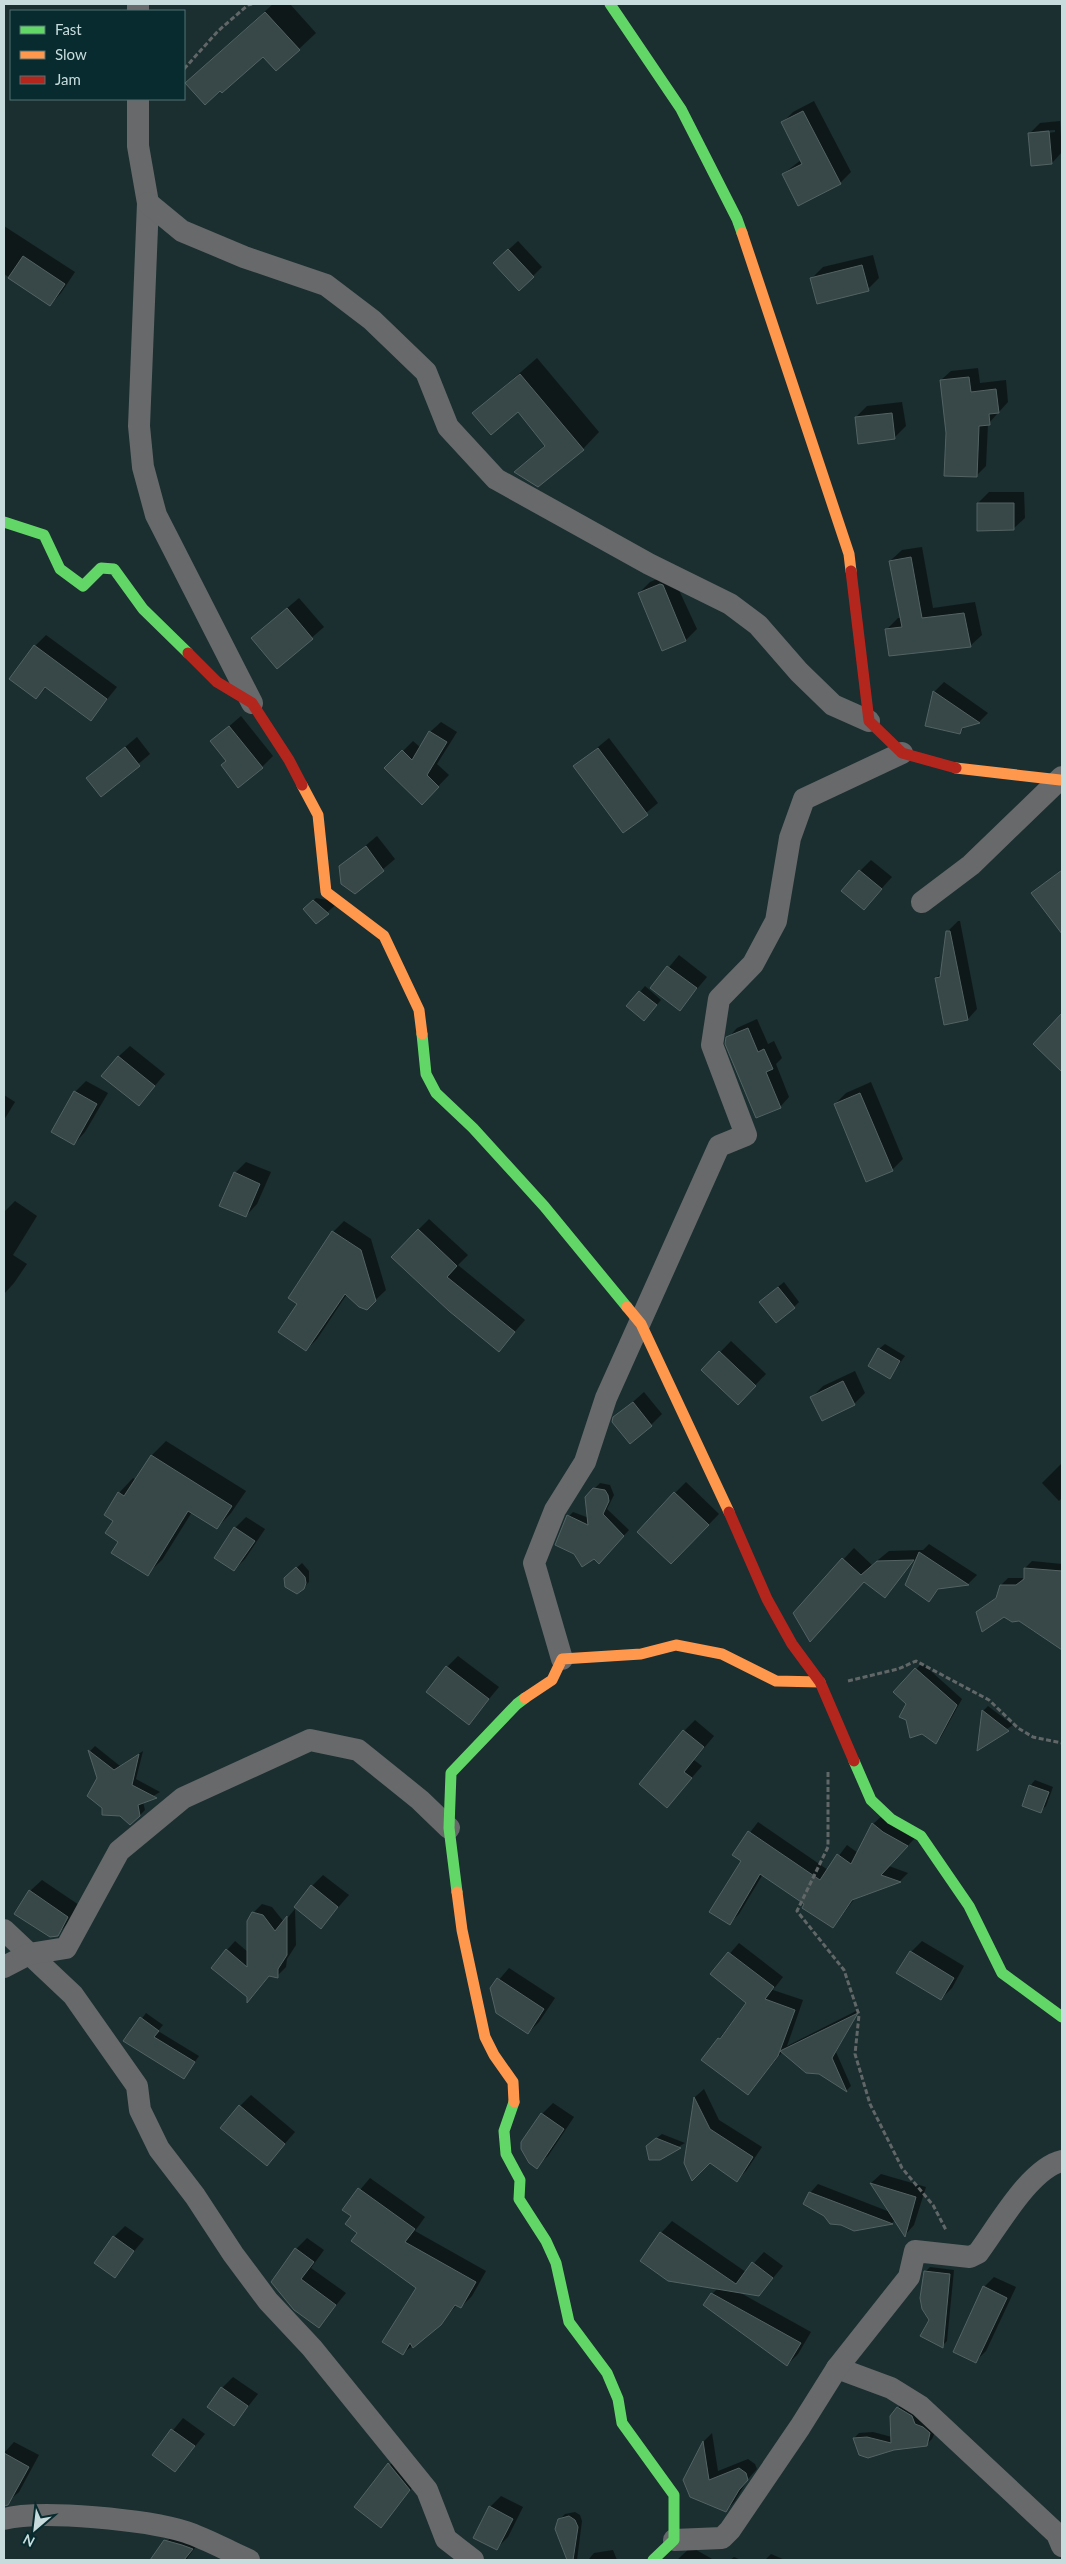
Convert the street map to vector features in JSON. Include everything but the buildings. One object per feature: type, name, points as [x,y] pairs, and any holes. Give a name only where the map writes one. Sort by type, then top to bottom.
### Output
[{"type":"street","points":[[610,4],[681,109],[737,219],[849,554],[869,721]]},
{"type":"street","points":[[138,100],[138,146],[148,203],[138,426],[142,466],[156,515],[252,703],[289,760],[318,815],[326,892],[384,936],[419,1010],[426,1074],[436,1093],[473,1128],[544,1206],[641,1324],[697,1440],[767,1599],[792,1644],[820,1682],[871,1800],[891,1819],[920,1836],[969,1906],[1002,1973],[1062,2017]]},
{"type":"street","points":[[148,203],[182,231],[244,257],[326,285],[372,320],[426,372],[448,426],[496,479],[649,564],[730,604],[758,625],[799,672],[833,705],[869,721],[902,753],[964,770],[1061,778]]},
{"type":"street","points":[[4,522],[44,535],[60,570],[83,586],[100,568],[114,570],[143,610],[217,682],[252,703]]},
{"type":"street","points":[[674,2540],[674,2495],[622,2423],[618,2399],[607,2373],[569,2322],[556,2263],[546,2241],[519,2199],[520,2180],[506,2154],[504,2131],[514,2106],[513,2082],[494,2055],[483,2029],[462,1930],[449,1828],[451,1773],[517,1704],[552,1680],[562,1659],[534,1564],[555,1510],[585,1462],[606,1398],[641,1324],[719,1146],[746,1135],[712,1045],[719,999],[753,964],[776,921],[790,838],[804,799],[902,753]]},
{"type":"street","points":[[922,902],[971,865],[1061,778]]},
{"type":"street","points":[[562,1659],[641,1654],[676,1645],[722,1654],[776,1681],[820,1682]]},
{"type":"street","points":[[4,1966],[30,1954],[66,1948],[119,1851],[183,1798],[310,1740],[358,1750],[420,1800],[449,1828]]},
{"type":"street","points":[[4,1930],[73,1995],[137,2086],[140,2110],[159,2149],[195,2196],[239,2262],[268,2301],[312,2348],[427,2490],[446,2540],[473,2560]]},
{"type":"street","points":[[652,2560],[674,2540],[722,2538],[730,2530],[837,2368],[909,2277],[916,2251],[970,2257],[978,2253],[1016,2200],[1040,2173],[1062,2161]]},
{"type":"street","points":[[837,2368],[891,2388],[920,2406],[1057,2534],[1062,2546]]},
{"type":"street","points":[[4,2519],[39,2514],[131,2522],[186,2532],[249,2560]]},
{"type":"path","points":[[185,69],[218,31],[248,5],[252,4]]},
{"type":"path","points":[[820,1682],[868,1678],[898,1670],[916,1661],[989,1700],[1018,1728],[1033,1737],[1062,1743]]},
{"type":"path","points":[[828,1770],[828,1847],[797,1911],[844,1970],[859,2015],[854,2054],[870,2104],[902,2168],[933,2205],[947,2232],[970,2257]]},
{"type":"traffic: fast","points":[[610,4],[681,109],[737,219],[742,233]]},
{"type":"traffic: fast","points":[[4,522],[44,535],[60,569],[83,586],[101,568],[114,569],[143,609],[188,653]]},
{"type":"traffic: fast","points":[[422,1034],[426,1074],[436,1093],[473,1128],[544,1206],[627,1307]]},
{"type":"traffic: fast","points":[[457,1892],[449,1828],[451,1773],[525,1698]]},
{"type":"traffic: fast","points":[[854,1761],[871,1800],[891,1819],[921,1836],[969,1906],[1002,1973],[1062,2017]]},
{"type":"traffic: fast","points":[[514,2102],[504,2131],[506,2154],[520,2180],[519,2199],[546,2241],[556,2263],[569,2322],[607,2373],[618,2399],[622,2423],[674,2495],[674,2540],[653,2560]]},
{"type":"traffic: slow","points":[[742,233],[849,554],[851,571]]},
{"type":"traffic: slow","points":[[956,768],[1060,780]]},
{"type":"traffic: slow","points":[[302,785],[318,815],[326,892],[384,936],[419,1010],[422,1034]]},
{"type":"traffic: slow","points":[[627,1307],[641,1324],[729,1512]]},
{"type":"traffic: slow","points":[[525,1698],[552,1680],[562,1659],[641,1654],[676,1645],[722,1654],[776,1681],[820,1682]]},
{"type":"traffic: slow","points":[[457,1892],[462,1930],[485,2037],[494,2055],[513,2082],[514,2102]]},
{"type":"traffic: jam","points":[[851,571],[869,721],[902,753],[956,768]]},
{"type":"traffic: jam","points":[[188,653],[217,682],[252,703],[289,760],[302,785]]},
{"type":"traffic: jam","points":[[729,1512],[767,1599],[792,1644],[820,1682],[854,1761]]}]
